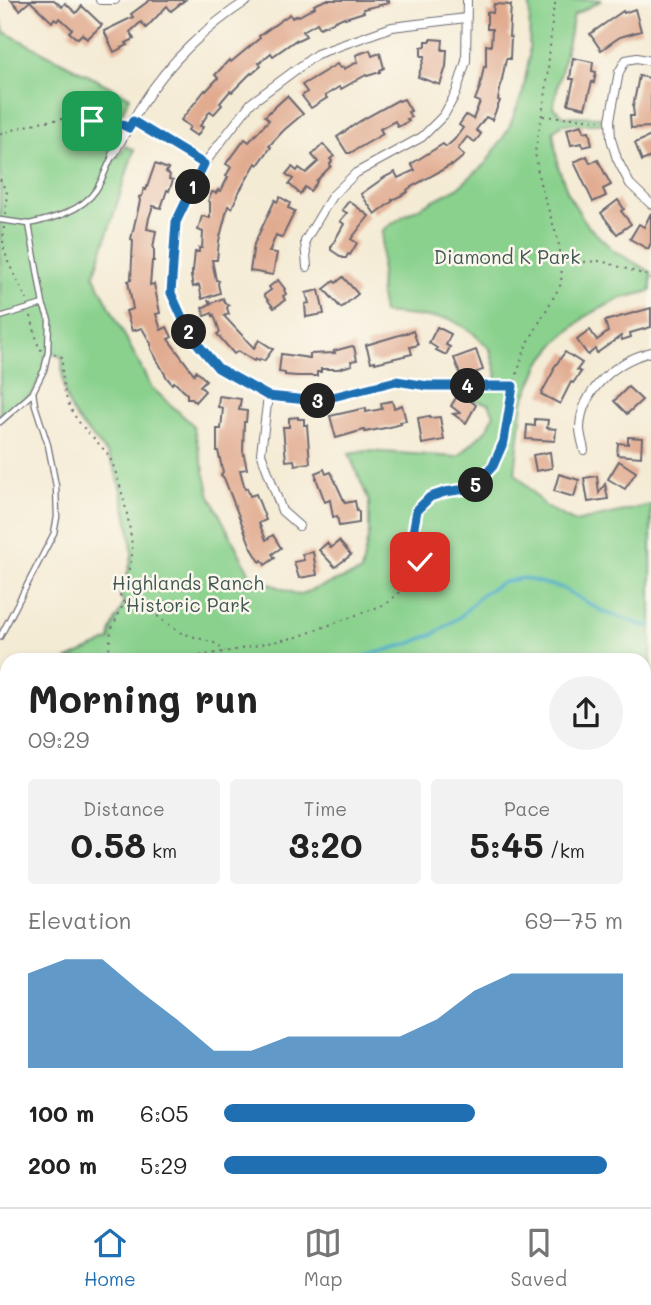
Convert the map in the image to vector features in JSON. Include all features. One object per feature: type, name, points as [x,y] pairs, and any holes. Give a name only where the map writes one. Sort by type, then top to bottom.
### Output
[{"type":"street","points":[[100,0],[115,0]]},
{"type":"street","points":[[307,267],[305,241],[332,196],[356,173],[422,137],[444,115],[456,93],[466,61],[467,0]]},
{"type":"street","points":[[113,155],[159,80],[188,48],[245,1]]},
{"type":"street","points":[[428,386],[396,381],[317,401],[268,396],[218,368],[190,335],[171,293],[176,222],[204,164],[251,103],[317,54],[392,27],[466,18]]},
{"type":"street","points":[[651,61],[637,58],[626,60],[619,72],[610,120],[611,139],[617,159],[630,184],[651,204]]},
{"type":"street","points":[[131,125],[204,164]]},
{"type":"street","points":[[584,450],[579,431],[582,414],[593,390],[616,367],[651,352]]},
{"type":"street","points":[[268,396],[261,453],[282,510],[299,526]]},
{"type":"lane","points":[[2,220],[29,224],[51,220],[77,207],[94,192],[113,155]]},
{"type":"lane","points":[[0,422],[33,392],[44,370],[48,352],[49,320],[43,304],[29,224]]},
{"type":"lane","points":[[0,317],[43,304]]},
{"type":"lane","points":[[0,637],[54,533],[57,517],[58,502],[53,468],[33,392]]},
{"type":"path","points":[[219,653],[297,637],[386,604],[410,583],[420,562],[413,533],[417,510],[430,497],[473,488],[493,466],[504,441],[513,386],[526,346],[561,284],[562,263],[558,240],[539,180],[535,152],[556,0]]},
{"type":"path","points":[[542,116],[610,120]]},
{"type":"path","points":[[0,134],[39,122],[71,118],[131,125]]},
{"type":"path","points":[[0,179],[7,193],[1,244],[27,300],[40,349],[62,357],[65,398],[80,423],[107,454],[114,467],[131,533],[132,556],[120,595],[124,603]]},
{"type":"path","points":[[562,263],[601,261],[649,276],[651,279]]},
{"type":"path","points":[[428,386],[513,386]]},
{"type":"path","points":[[124,603],[141,607],[179,632],[214,643],[226,652]]},
{"type":"path","points":[[109,653],[111,631],[124,603]]},
{"type":"green space","points":[[530,0],[602,0],[574,15],[553,107],[564,116],[601,117],[600,124],[562,124],[553,131],[558,166],[569,196],[588,226],[614,251],[651,272],[651,291],[619,299],[586,316],[558,341],[540,363],[523,402],[515,473],[546,507],[575,522],[651,505],[651,653],[81,653],[110,640],[111,630],[124,603],[120,595],[132,554],[130,532],[112,463],[77,419],[68,403],[62,357],[48,352],[44,370],[33,392],[0,419],[0,16],[4,32],[130,97],[103,147],[118,156],[125,146],[134,150],[94,276],[151,387],[193,425],[210,496],[251,576],[298,595],[361,572],[369,533],[369,501],[349,454],[366,451],[458,457],[488,428],[494,414],[489,404],[451,393],[452,386],[492,383],[497,375],[490,349],[472,332],[450,319],[383,313],[380,295],[383,230],[405,215],[459,187],[486,163],[508,130],[523,92],[529,58]]},
{"type":"building","points":[[11,0],[54,0],[62,7],[65,3],[76,13],[82,6],[102,25],[87,39],[82,34],[78,38],[69,32],[72,29],[60,18],[52,22],[30,1],[20,10]]},
{"type":"building","points":[[150,0],[185,0],[171,11],[167,6],[146,28],[141,22],[130,32],[134,39],[114,52],[104,31],[133,17],[131,14]]},
{"type":"building","points":[[326,0],[389,0],[389,3],[363,9],[364,12],[344,17],[320,28],[317,23],[303,31],[306,36],[273,56],[271,53],[259,63],[261,66],[230,91],[214,114],[210,111],[197,136],[188,130],[190,127],[181,120],[218,78],[215,75],[229,60],[231,62],[260,38],[259,36],[290,14],[292,18],[299,16]]},
{"type":"building","points":[[494,4],[511,5],[511,37],[510,59],[506,59],[498,100],[500,101],[492,120],[486,117],[476,130],[481,134],[475,142],[467,137],[458,149],[464,156],[452,166],[411,187],[408,192],[392,200],[375,214],[361,194],[395,172],[398,178],[415,170],[411,164],[443,144],[446,147],[454,140],[463,128],[459,125],[466,115],[473,119],[480,102],[475,100],[484,66],[486,67],[486,45],[491,46],[492,29],[487,29],[487,12],[493,13]]},
{"type":"building","points":[[635,9],[641,31],[620,37],[601,50],[590,34],[623,11],[624,13]]},
{"type":"building","points":[[443,40],[442,50],[447,50],[446,67],[440,85],[418,77],[425,56],[421,56],[421,47],[426,46],[426,41]]},
{"type":"building","points":[[370,50],[372,56],[380,53],[384,68],[380,72],[366,75],[341,89],[339,87],[311,108],[302,96],[307,92],[302,85],[337,64],[344,69],[358,62],[356,55]]},
{"type":"building","points":[[573,58],[593,62],[592,71],[596,72],[585,108],[568,104],[574,79],[570,79]]},
{"type":"building","points":[[639,76],[651,78],[651,127],[631,128],[630,116],[634,116],[633,107]]},
{"type":"building","points":[[287,96],[303,114],[269,146],[271,147],[258,165],[256,163],[232,208],[228,206],[217,260],[212,260],[220,293],[202,299],[199,285],[193,287],[191,276],[195,252],[202,248],[203,232],[198,230],[202,216],[210,218],[208,201],[212,192],[221,191],[231,167],[226,164],[233,154],[245,139],[249,142],[269,120],[265,116]]},
{"type":"building","points":[[404,99],[411,111],[408,112],[411,117],[407,119],[409,121],[398,127],[395,121],[380,129],[383,134],[347,153],[337,137],[360,121]]},
{"type":"building","points":[[582,125],[584,132],[589,131],[592,145],[571,145],[567,129]]},
{"type":"building","points":[[651,136],[651,157],[642,161],[635,143]]},
{"type":"building","points":[[323,144],[334,156],[330,159],[331,166],[310,191],[305,187],[300,194],[289,184],[293,179],[286,174],[292,167],[306,173],[318,162],[312,155]]},
{"type":"building","points":[[587,156],[590,163],[598,160],[611,185],[603,189],[606,196],[593,202],[574,162]]},
{"type":"building","points":[[155,164],[168,169],[166,172],[170,175],[169,179],[173,180],[161,208],[153,206],[149,218],[147,229],[156,231],[150,285],[154,284],[160,313],[156,314],[161,330],[167,327],[172,337],[168,339],[194,374],[196,371],[206,380],[200,386],[205,391],[195,402],[187,398],[187,394],[167,378],[142,328],[132,331],[126,311],[133,309],[128,281],[131,280],[131,239],[139,197],[144,189],[146,190]]},
{"type":"building","points":[[280,197],[290,203],[288,208],[295,211],[282,238],[276,235],[269,252],[277,253],[273,275],[250,271],[254,244],[275,200],[277,202]]},
{"type":"building","points":[[618,200],[624,209],[621,211],[631,224],[617,234],[601,213]]},
{"type":"building","points":[[349,201],[369,216],[351,239],[357,243],[350,255],[343,258],[331,250],[331,247],[344,224],[340,221],[347,213],[342,210]]},
{"type":"building","points":[[651,213],[651,243],[648,249],[630,239],[639,224],[644,227]]},
{"type":"building","points":[[343,277],[358,294],[341,308],[324,289]]},
{"type":"building","points":[[278,280],[286,294],[283,296],[285,300],[274,308],[264,295]]},
{"type":"building","points":[[319,290],[324,314],[306,317],[305,304],[309,303],[306,293]]},
{"type":"building","points":[[223,298],[229,305],[229,314],[224,316],[254,348],[259,340],[273,349],[264,361],[254,361],[238,351],[234,354],[217,334],[220,332],[214,315],[212,313],[205,316],[202,308],[210,304],[208,300],[212,303]]},
{"type":"building","points":[[651,308],[651,327],[630,333],[631,337],[622,340],[621,336],[597,353],[595,349],[588,355],[577,340],[590,330],[597,340],[608,332],[605,321]]},
{"type":"building","points":[[437,327],[451,334],[446,345],[450,347],[446,355],[429,343]]},
{"type":"building","points":[[413,331],[418,345],[410,347],[412,354],[371,362],[366,345]]},
{"type":"building","points":[[352,346],[357,360],[351,361],[352,365],[338,369],[321,369],[317,376],[285,375],[279,372],[281,354],[310,358],[310,354],[335,353],[334,351]]},
{"type":"building","points":[[476,350],[483,370],[461,376],[454,358]]},
{"type":"building","points":[[565,352],[582,363],[577,370],[581,372],[573,383],[571,382],[560,404],[541,394]]},
{"type":"building","points":[[628,387],[642,400],[627,414],[614,401]]},
{"type":"building","points":[[459,393],[476,405],[466,423],[453,414],[460,413],[451,406]]},
{"type":"building","points":[[219,396],[241,399],[239,410],[247,411],[243,451],[247,469],[240,470],[245,489],[247,488],[250,496],[256,494],[266,520],[259,523],[266,540],[273,535],[281,548],[272,554],[275,558],[265,565],[262,560],[260,562],[251,547],[221,475],[223,472],[217,451],[217,429],[221,429],[223,408],[218,407]]},
{"type":"building","points":[[392,401],[394,408],[402,405],[406,421],[336,438],[330,416],[366,408],[366,412],[382,409],[381,403]]},
{"type":"building","points":[[440,417],[444,440],[422,444],[418,418]]},
{"type":"building","points":[[289,418],[304,419],[304,425],[307,425],[310,463],[295,465],[294,460],[286,461],[283,427],[289,427]]},
{"type":"building","points":[[535,419],[548,420],[547,428],[556,429],[555,441],[526,439],[527,425],[535,426]]},
{"type":"building","points":[[628,437],[642,438],[641,457],[617,455],[618,443],[628,444]]},
{"type":"building","points":[[550,452],[552,468],[536,471],[533,455]]},
{"type":"building","points":[[619,461],[636,472],[625,489],[608,479]]},
{"type":"building","points":[[324,469],[326,474],[331,472],[345,503],[355,501],[359,523],[339,526],[337,516],[333,517],[330,500],[325,502],[315,473]]},
{"type":"building","points":[[559,474],[579,480],[574,497],[554,491]]},
{"type":"building","points":[[597,476],[599,493],[605,484],[608,499],[588,502],[584,478]]},
{"type":"building","points":[[339,541],[351,555],[335,567],[319,550],[327,543],[331,548]]},
{"type":"building","points":[[313,552],[317,575],[299,578],[294,562],[304,560],[302,554]]},
{"type":"waterway","points":[[376,653],[434,634],[461,616],[482,594],[501,583],[522,578],[562,588],[602,611],[645,626],[651,625]]},
{"type":"route","points":[[92,121],[114,121],[129,128],[133,121],[204,164],[176,222],[171,293],[190,335],[218,368],[268,396],[317,401],[396,381],[428,386],[513,386],[504,441],[493,466],[473,488],[430,497],[417,510],[413,533],[420,562]]},
{"type":"park label","name":"Diamond K Park","points":[[507,256]]},
{"type":"park label","name":"Highlands Ranch Historic Park","points":[[188,593]]}]
